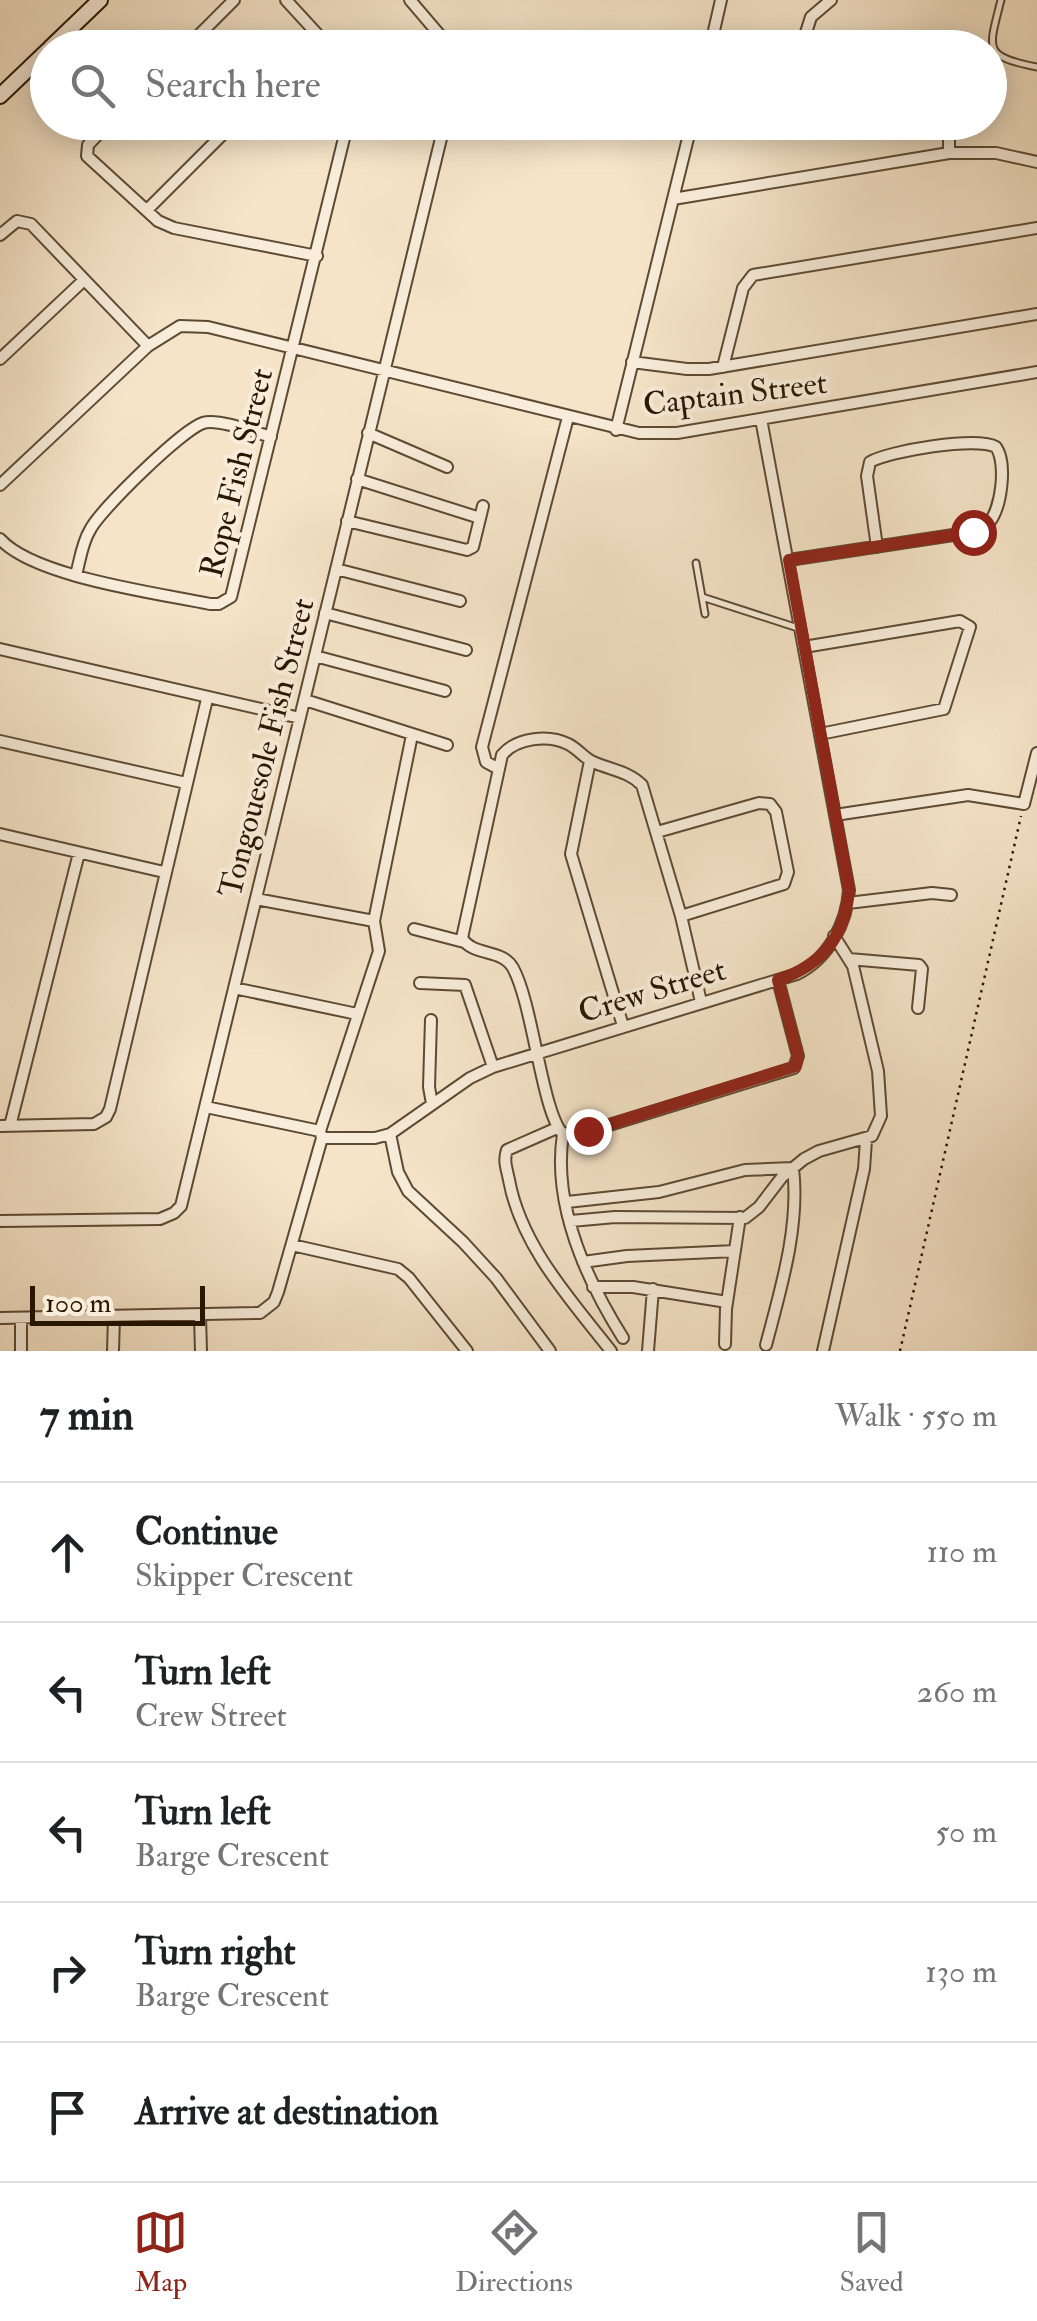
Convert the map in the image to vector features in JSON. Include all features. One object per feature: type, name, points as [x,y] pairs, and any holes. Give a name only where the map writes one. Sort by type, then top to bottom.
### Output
[{"type":"street","points":[[69,30],[100,0]]},
{"type":"street","points":[[204,30],[234,0]]},
{"type":"street","points":[[286,0],[313,30]]},
{"type":"street","points":[[410,0],[436,30]]},
{"type":"street","points":[[714,30],[721,0]]},
{"type":"street","points":[[807,30],[818,8],[832,0]]},
{"type":"street","points":[[0,96],[30,67]]},
{"type":"street","points":[[92,140],[87,156],[168,226],[317,256]]},
{"type":"street","points":[[147,210],[217,140]]},
{"type":"street","name":"Rope Fish Street","points":[[0,539],[28,560],[76,575],[210,604],[231,597],[344,140]]},
{"type":"street","name":"Tongouesole Fish Street","points":[[0,1221],[160,1220],[181,1206],[441,140]]},
{"type":"street","points":[[616,430],[687,140]]},
{"type":"street","points":[[948,140],[948,154]]},
{"type":"street","points":[[672,199],[948,154],[996,153],[1037,162]]},
{"type":"street","points":[[0,235],[14,222],[26,221],[148,346]]},
{"type":"street","points":[[722,367],[743,288],[753,275],[1037,228]]},
{"type":"street","points":[[0,359],[84,280]]},
{"type":"street","points":[[632,362],[687,369],[722,367],[1037,314]]},
{"type":"street","name":"Captain Street","points":[[0,485],[148,346],[172,330],[193,325],[639,434],[677,433],[1037,372]]},
{"type":"street","points":[[499,769],[486,762],[482,746],[568,417]]},
{"type":"street","name":"Crew Street","points":[[390,1134],[470,1078],[493,1067],[778,980],[813,965],[834,936],[848,903],[849,890],[762,419]]},
{"type":"street","points":[[76,575],[87,534],[96,520],[144,471],[199,424],[217,422],[271,437]]},
{"type":"street","points":[[368,434],[448,467]]},
{"type":"street","points":[[789,560],[877,547],[973,532],[986,526],[999,490],[1002,458],[996,447],[978,442],[870,462],[867,476],[877,547]]},
{"type":"street","points":[[347,521],[467,550],[473,547],[482,512],[358,479]]},
{"type":"street","points":[[336,570],[460,601]]},
{"type":"street","points":[[326,613],[466,650]]},
{"type":"street","points":[[804,647],[960,620],[970,628],[944,709],[820,734]]},
{"type":"street","points":[[0,649],[300,718]]},
{"type":"street","points":[[315,656],[444,690]]},
{"type":"street","points":[[79,853],[5,1126],[84,1126],[106,1117],[207,698]]},
{"type":"street","points":[[305,700],[447,745]]},
{"type":"street","points":[[0,1318],[200,1316],[260,1313],[268,1309],[278,1292],[357,1014],[380,951],[374,921],[412,735]]},
{"type":"street","points":[[467,944],[462,934],[506,751],[528,740],[568,744],[590,761],[627,774],[642,786],[681,916],[700,1002]]},
{"type":"street","points":[[0,741],[186,783]]},
{"type":"street","points":[[835,816],[968,795],[1024,804],[1037,753]]},
{"type":"street","points":[[590,761],[571,854],[622,1026]]},
{"type":"street","points":[[657,832],[759,803],[770,804],[775,810],[788,872],[785,882],[681,916]]},
{"type":"street","points":[[1,837],[164,872]]},
{"type":"street","points":[[848,903],[932,892],[951,895]]},
{"type":"street","points":[[256,899],[374,921]]},
{"type":"street","points":[[414,930],[467,944],[510,963],[560,1131],[560,1168],[583,1262],[592,1287],[623,1338]]},
{"type":"street","points":[[823,1351],[864,1169],[866,1140],[880,1124],[881,1099],[859,985],[834,936]]},
{"type":"street","points":[[849,959],[919,965],[922,970],[918,1008]]},
{"type":"street","points":[[611,1351],[545,1263],[524,1228],[504,1156],[507,1150],[560,1131],[593,1130],[794,1068],[798,1056],[778,980]]},
{"type":"street","points":[[420,983],[466,985],[493,1067]]},
{"type":"street","points":[[234,988],[357,1014]]},
{"type":"street","points":[[432,1020],[432,1104]]},
{"type":"street","points":[[206,1108],[321,1135],[375,1138],[390,1134],[398,1172],[408,1191],[496,1278],[550,1351]]},
{"type":"street","points":[[571,1221],[750,1216],[793,1168],[819,1150],[866,1140]]},
{"type":"street","points":[[567,1202],[660,1192],[745,1170],[793,1168]]},
{"type":"street","points":[[766,1345],[785,1269],[796,1193],[793,1168]]},
{"type":"street","points":[[725,1344],[726,1302],[740,1217]]},
{"type":"street","points":[[292,1245],[398,1269],[467,1351]]},
{"type":"street","points":[[583,1262],[627,1256],[736,1252]]},
{"type":"street","points":[[592,1287],[654,1289],[726,1302]]},
{"type":"street","points":[[648,1351],[654,1289]]},
{"type":"street","points":[[200,1316],[200,1351]]},
{"type":"street","points":[[113,1351],[114,1317]]},
{"type":"street","points":[[21,1318],[22,1351]]},
{"type":"lane","points":[[993,30],[1001,0]]},
{"type":"lane","points":[[1007,61],[1037,67]]},
{"type":"lane","points":[[696,563],[705,614]]},
{"type":"lane","points":[[702,597],[801,629]]},
{"type":"path","points":[[900,1351],[1024,804]]},
{"type":"route","points":[[588,1131],[796,1066],[798,1056],[778,980],[808,968],[822,957],[840,925],[849,890],[789,560],[973,532]]}]
